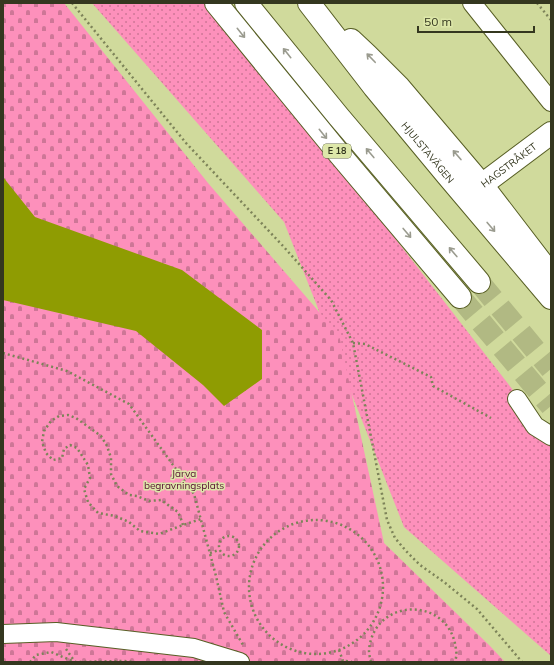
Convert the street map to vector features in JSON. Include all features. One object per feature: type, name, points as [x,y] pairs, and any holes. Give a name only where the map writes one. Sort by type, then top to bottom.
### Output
[{"type":"main road","name":"E 18","points":[[216,3],[460,297]]},
{"type":"main road","name":"E 18","points":[[246,3],[339,117],[479,282]]},
{"type":"main road","name":"HJULSTAVÄGEN","points":[[310,3],[374,87],[447,175],[474,191],[551,274]]},
{"type":"main road","name":"HAGSTRÅKET","points":[[474,191],[551,133]]},
{"type":"main road","name":"HJULSTAVÄGEN","points":[[474,191],[551,298]]},
{"type":"street","points":[[472,3],[551,102]]},
{"type":"street","points":[[517,399],[535,426],[551,436]]},
{"type":"street","points":[[3,634],[56,632],[194,648],[242,656]]},
{"type":"path","points":[[72,3],[186,143],[283,246],[331,300],[353,343],[387,520],[395,538],[420,565],[444,582],[477,609],[522,662]]},
{"type":"path","points":[[537,3],[551,20]]},
{"type":"path","points":[[353,343],[365,344],[431,376],[433,386],[491,418]]},
{"type":"path","points":[[3,354],[66,371],[129,404],[194,494],[224,612],[242,656]]},
{"type":"path","points":[[183,524],[178,512],[161,500],[149,501],[137,496],[129,495],[117,486],[111,474],[111,458],[107,446],[101,436],[76,418],[68,415],[59,416],[51,421],[44,431],[42,442],[46,453],[52,460],[62,458],[64,449],[70,445],[77,448],[88,465],[90,478],[84,489],[88,502],[98,513],[115,516],[129,522],[140,531],[159,534],[183,524],[201,519]]},
{"type":"path","points":[[321,519],[342,524],[360,535],[374,552],[382,571],[384,592],[378,613],[367,631],[351,645],[339,650],[331,653],[310,654],[289,649],[271,638],[258,622],[250,602],[248,581],[253,560],[264,542],[280,528],[300,521],[321,519]]},
{"type":"path","points":[[232,536],[238,543],[238,549],[235,554],[229,556],[225,555],[219,550],[219,543],[222,538],[232,536]]},
{"type":"path","points":[[210,553],[219,550]]},
{"type":"path","points":[[370,662],[369,651],[372,638],[378,626],[387,617],[399,611],[412,609],[426,611],[438,617],[448,626],[454,638],[457,651],[455,662]]},
{"type":"path","points":[[339,650],[342,662],[352,662]]},
{"type":"path","points":[[30,662],[36,655],[51,652],[75,662],[135,662]]},
{"type":"green space","name":"Järva begravningsplats","points":[[3,3],[64,3],[208,183],[339,335],[384,543],[505,662],[3,662]]},
{"type":"green space","points":[[92,3],[212,3],[551,439],[551,656],[404,527],[284,222]]},
{"type":"shaded area","points":[[3,177],[35,217],[182,270],[262,330],[262,379],[224,406],[203,385],[136,331],[3,300]]},
{"type":"tunnel","points":[[479,282],[551,369]]},
{"type":"tunnel","points":[[460,297],[551,406]]}]
